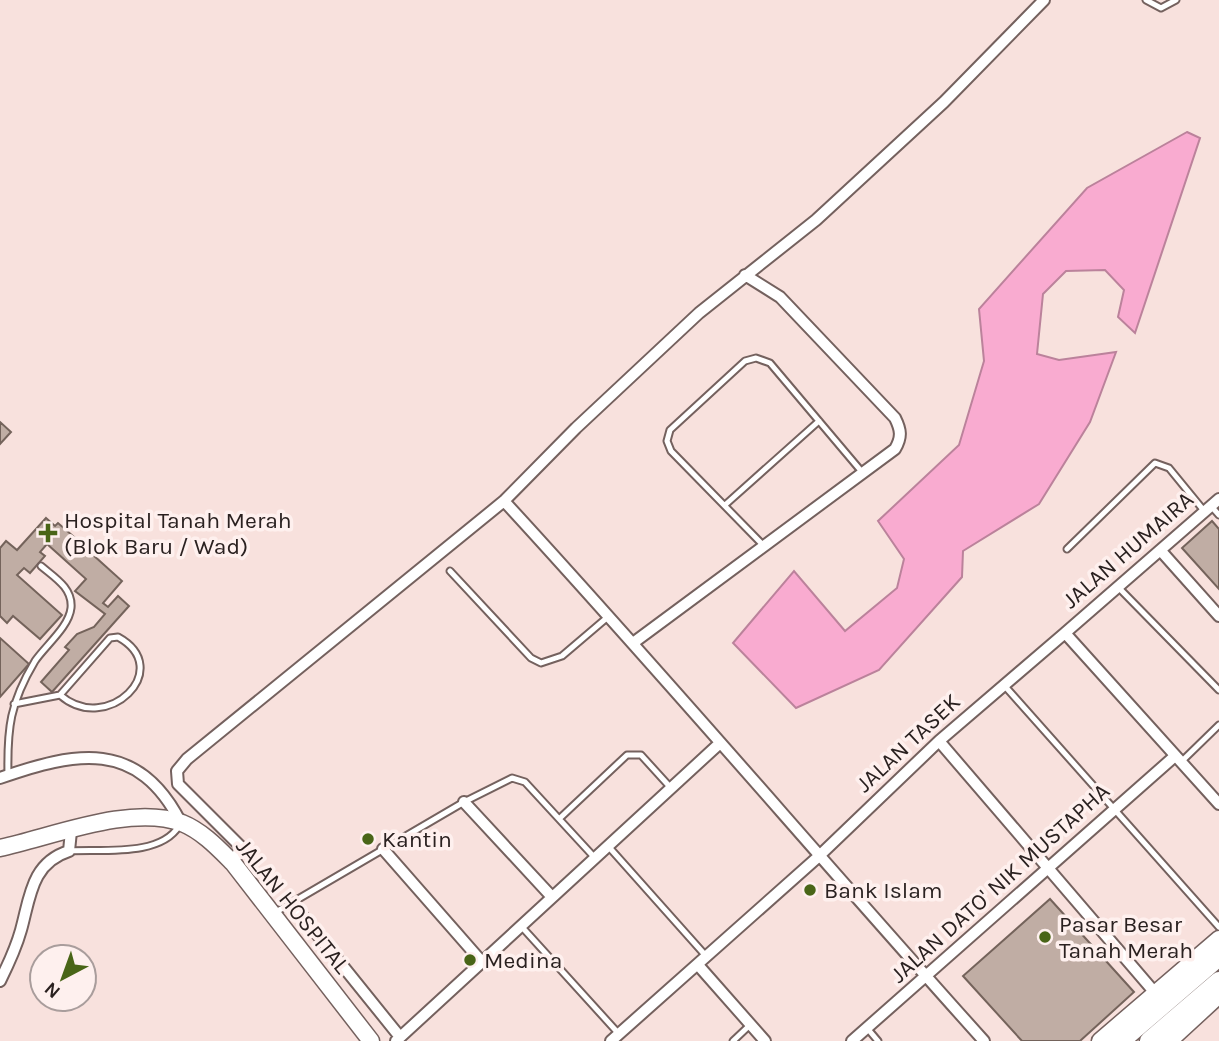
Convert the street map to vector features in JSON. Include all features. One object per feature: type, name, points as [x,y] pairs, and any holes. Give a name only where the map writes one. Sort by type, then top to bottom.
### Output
[{"type":"main road","name":"JALAN HOSPITAL","points":[[0,848],[125,820],[155,819],[181,823],[215,845],[233,863],[371,1041]]},
{"type":"main road","points":[[1100,1041],[1219,939]]},
{"type":"main road","points":[[1121,1041],[1219,957]]},
{"type":"main road","points":[[1149,1041],[1219,981]]},
{"type":"main road","points":[[1169,1041],[1219,995]]},
{"type":"street","points":[[233,863],[241,847],[178,784],[177,771],[349,625],[504,501],[585,419],[699,313],[816,220],[914,130],[1044,0]]},
{"type":"street","points":[[634,643],[895,449],[900,441],[901,430],[895,418],[780,297],[746,275]]},
{"type":"street","points":[[504,501],[634,643],[818,857],[984,1041]]},
{"type":"street","name":"JALAN HUMAIRA","points":[[1065,633],[1213,508]]},
{"type":"street","points":[[1161,551],[1219,616]]},
{"type":"street","points":[[1065,633],[1219,804]]},
{"type":"street","name":"JALAN TASEK","points":[[615,1038],[818,857],[939,741],[1065,633]]},
{"type":"street","points":[[939,741],[1156,994]]},
{"type":"street","points":[[292,903],[398,1039],[719,744]]},
{"type":"street","points":[[4,776],[75,756],[111,760],[146,778],[172,806],[181,823]]},
{"type":"street","name":"JALAN DATO' NIK MUSTAPHA","points":[[852,1041],[1114,809],[1178,759]]},
{"type":"street","points":[[464,802],[552,897]]},
{"type":"street","points":[[0,981],[22,929],[36,875],[60,854],[69,851],[71,831]]},
{"type":"street","points":[[383,849],[482,962]]},
{"type":"street","points":[[703,961],[765,1041]]},
{"type":"lane","points":[[1146,0],[1161,8],[1176,0]]},
{"type":"lane","points":[[763,545],[671,451],[667,441],[670,430],[745,361],[756,358],[770,363],[862,472]]},
{"type":"lane","points":[[724,505],[819,422]]},
{"type":"lane","points":[[1067,549],[1155,463],[1169,468],[1213,508]]},
{"type":"lane","points":[[4,776],[9,719],[14,704],[35,662],[69,616],[72,606],[64,585],[41,566]]},
{"type":"lane","points":[[450,571],[531,658],[541,663],[562,656],[609,616]]},
{"type":"lane","points":[[1118,587],[1219,690]]},
{"type":"lane","points":[[14,704],[60,695],[110,638],[118,637],[135,651],[141,667],[138,682],[121,699],[88,709],[77,707],[60,695]]},
{"type":"lane","points":[[1003,684],[1219,927]]},
{"type":"lane","points":[[1178,759],[1219,725]]},
{"type":"lane","points":[[559,819],[626,755],[641,755],[670,789]]},
{"type":"lane","points":[[273,914],[464,802],[518,779],[525,782],[595,858]]},
{"type":"lane","points":[[69,851],[152,846],[165,841],[181,823]]},
{"type":"lane","points":[[608,846],[703,961]]},
{"type":"lane","points":[[521,926],[615,1038]]},
{"type":"lane","points":[[733,1041],[750,1025]]},
{"type":"lane","points":[[867,1028],[878,1041]]},
{"type":"shaded area","points":[[1187,132],[1200,138],[1135,333],[1118,317],[1124,290],[1105,270],[1066,271],[1043,294],[1037,354],[1059,360],[1116,352],[1090,422],[1039,504],[963,551],[962,577],[879,670],[796,708],[733,643],[794,571],[845,631],[897,588],[904,559],[878,521],[959,445],[984,361],[979,309],[1087,188]]},
{"type":"building","points":[[0,422],[11,432],[0,444]]},
{"type":"building","points":[[46,518],[55,526],[58,523],[81,543],[83,540],[94,551],[92,554],[122,581],[103,603],[108,607],[118,596],[129,606],[52,692],[41,682],[69,650],[65,647],[77,634],[94,627],[105,614],[75,591],[86,579],[47,544],[40,552],[45,556],[30,573],[24,568],[17,575],[62,615],[40,639],[13,616],[7,623],[0,616],[0,548],[6,541],[17,550]]},
{"type":"building","points":[[1212,521],[1219,529],[1219,589],[1182,548]]},
{"type":"building","points":[[0,638],[29,664],[0,697]]},
{"type":"building","name":"Pasar Besar Tanah Merah","points":[[1050,899],[1134,992],[1080,1041],[1022,1041],[963,976]]},
{"type":"place","name":"Hospital Tanah Merah (Blok Baru / Wad)","points":[[48,533]]},
{"type":"place","name":"Kantin","points":[[368,839]]},
{"type":"place","name":"Bank Islam","points":[[810,890]]},
{"type":"place","name":"Pasar Besar Tanah Merah","points":[[1045,937]]},
{"type":"place","name":"Medina","points":[[470,960]]}]
